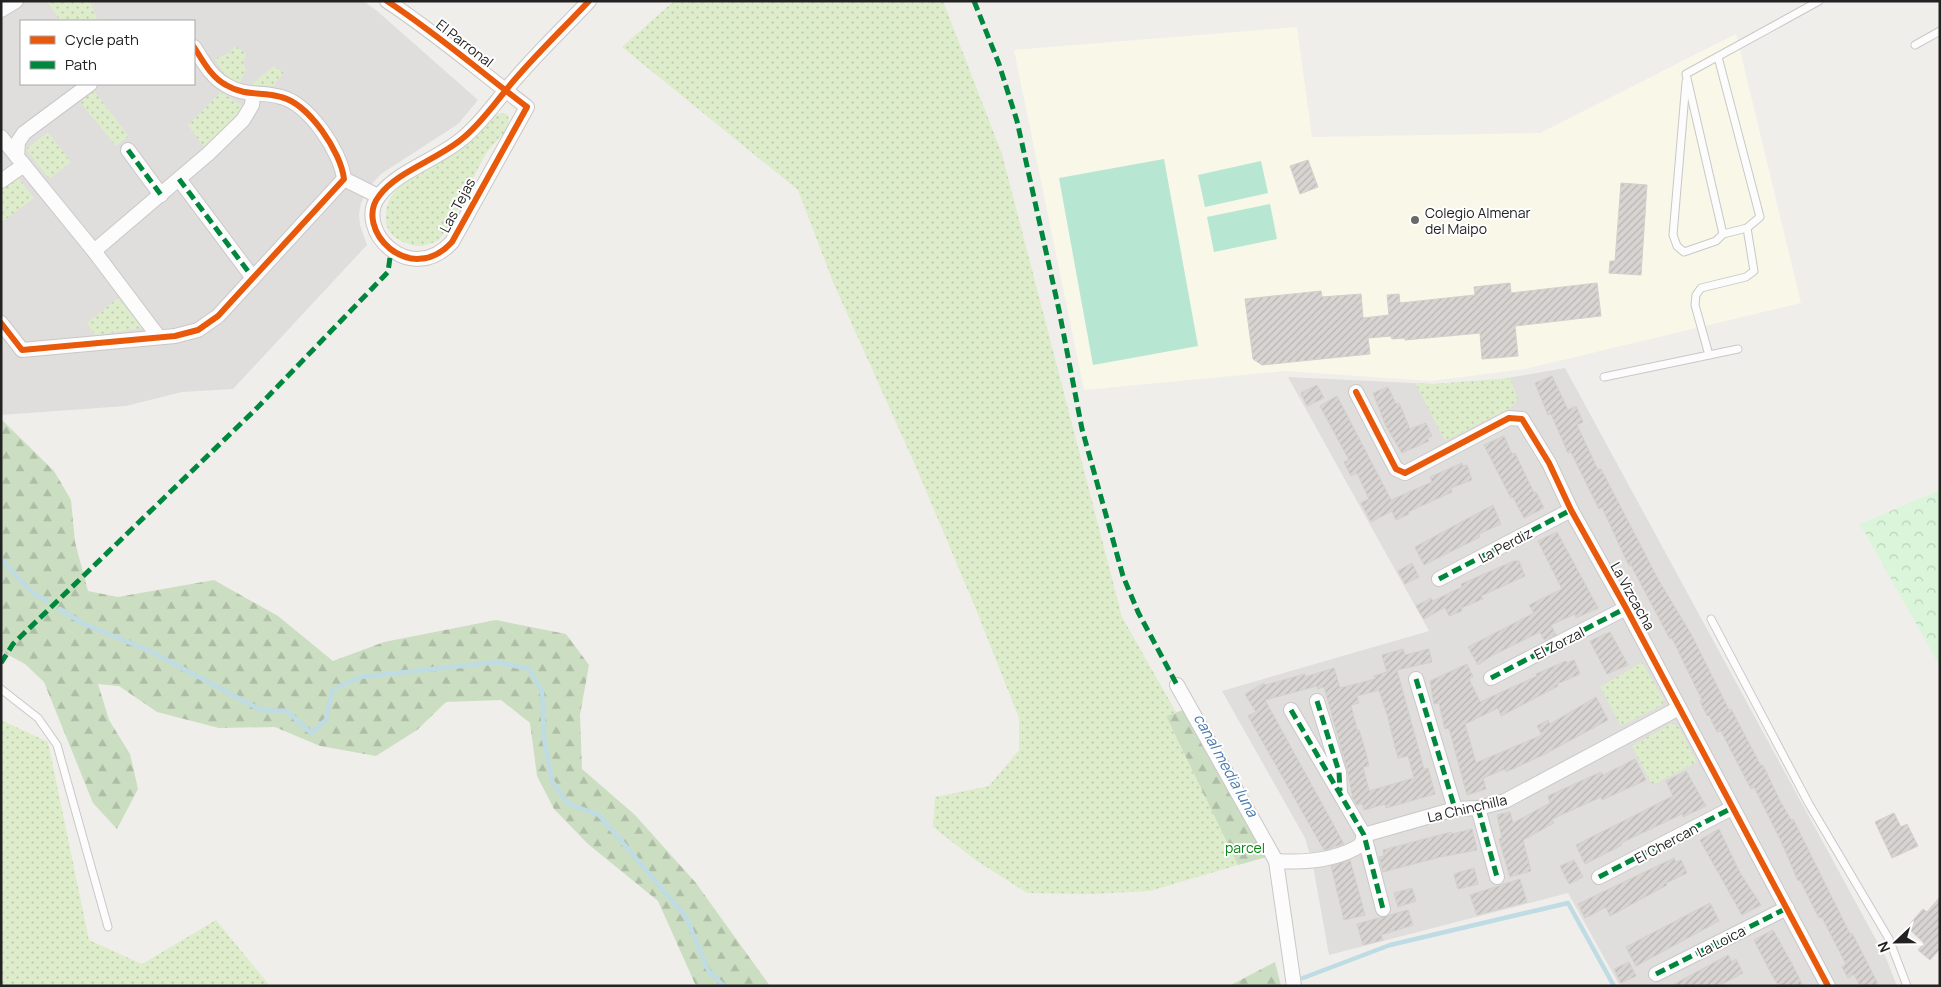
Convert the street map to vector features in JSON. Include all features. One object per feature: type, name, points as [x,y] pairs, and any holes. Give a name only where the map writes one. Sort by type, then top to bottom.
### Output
[{"type":"street","points":[[1,10],[16,1]]},
{"type":"street","name":"El Parronal","points":[[387,1],[527,107]]},
{"type":"street","points":[[344,179],[378,196],[393,182],[461,141],[483,120],[505,90],[589,1]]},
{"type":"street","points":[[195,49],[218,80],[233,89],[254,95],[280,96],[301,107],[334,147],[344,179]]},
{"type":"street","points":[[1,181],[20,161],[18,142],[24,132],[89,85]]},
{"type":"street","points":[[94,251],[179,179],[243,120],[252,106],[254,95]]},
{"type":"street","name":"Las Tejas","points":[[378,196],[375,204],[374,221],[380,238],[385,245],[399,255],[409,258],[428,258],[437,254],[445,249],[457,234],[527,107]]},
{"type":"street","points":[[1,137],[94,251],[158,336]]},
{"type":"street","points":[[128,150],[161,194]]},
{"type":"street","points":[[179,179],[253,278]]},
{"type":"street","points":[[1,323],[22,350],[187,334],[209,324],[344,179]]},
{"type":"street","name":"La Vizcacha","points":[[1356,392],[1396,469],[1405,473],[1509,418],[1522,419],[1549,463],[1571,510],[1626,608],[1828,986]]},
{"type":"street","name":"La Perdiz","points":[[1440,580],[1571,510]]},
{"type":"street","name":"El Zorzal","points":[[1491,678],[1626,608]]},
{"type":"street","points":[[1416,679],[1455,808]]},
{"type":"street","points":[[1177,685],[1276,861],[1294,986]]},
{"type":"street","points":[[1317,701],[1339,772],[1340,794]]},
{"type":"street","name":"La Chinchilla","points":[[1276,861],[1305,863],[1341,854],[1361,845],[1364,835],[1455,808],[1478,808],[1519,794],[1678,708]]},
{"type":"street","points":[[1291,710],[1364,835],[1383,909]]},
{"type":"street","points":[[1478,808],[1497,877]]},
{"type":"street","name":"El Chercan","points":[[1599,877],[1732,808]]},
{"type":"street","name":"La Loica","points":[[1656,974],[1787,908]]},
{"type":"lane","points":[[1686,74],[1819,1]]},
{"type":"lane","points":[[1915,45],[1940,31]]},
{"type":"lane","points":[[1686,74],[1672,235],[1677,246],[1684,252],[1716,241],[1724,234],[1747,228],[1760,217],[1718,57]]},
{"type":"lane","points":[[1686,74],[1724,234]]},
{"type":"lane","points":[[1709,355],[1696,304],[1696,295],[1702,288],[1746,277],[1754,271],[1747,228]]},
{"type":"lane","points":[[1604,376],[1738,349]]},
{"type":"lane","points":[[1711,619],[1809,804],[1889,939],[1907,986]]},
{"type":"lane","points":[[1,689],[38,718],[56,745],[108,927]]},
{"type":"shaded area","points":[[1,1],[363,1],[376,10],[478,100],[458,124],[381,174],[369,187],[361,203],[359,214],[360,225],[367,245],[233,389],[182,392],[126,406],[1,415]]},
{"type":"shaded area","name":"Colegio Almenar del Maipo","points":[[1297,27],[1312,137],[1540,133],[1736,34],[1801,303],[1525,369],[1431,381],[1286,371],[1084,390],[1014,50]]},
{"type":"shaded area","points":[[1565,368],[1886,958],[1897,986],[1620,986],[1568,893],[1329,955],[1313,866],[1305,838],[1222,691],[1429,631],[1288,377],[1433,384],[1496,380]]},
{"type":"green space","points":[[47,1],[90,1],[98,20],[59,20]]},
{"type":"green space","points":[[674,1],[943,1],[1002,154],[1122,617],[1176,712],[1166,716],[1238,865],[1150,891],[1091,894],[1027,893],[977,861],[933,827],[935,797],[989,786],[1019,750],[1019,718],[916,467],[833,282],[798,190],[622,47]]},
{"type":"green space","points":[[235,46],[246,53],[243,62],[246,70],[239,84],[224,74],[215,59],[229,53]]},
{"type":"green space","points":[[274,66],[284,73],[273,86],[251,85]]},
{"type":"green space","points":[[94,91],[129,136],[116,146],[80,102]]},
{"type":"green space","points":[[221,92],[246,108],[205,149],[188,125]]},
{"type":"green space","points":[[501,113],[507,114],[509,119],[508,125],[503,134],[487,152],[452,220],[439,240],[419,246],[411,245],[396,238],[390,232],[386,222],[387,208],[391,197],[398,188],[407,180],[457,151],[494,116]]},
{"type":"green space","points":[[48,132],[71,162],[49,179],[26,149]]},
{"type":"green space","points":[[1164,159],[1198,346],[1093,365],[1059,178]]},
{"type":"green space","points":[[1261,161],[1268,193],[1205,207],[1198,175]]},
{"type":"green space","points":[[18,177],[34,198],[1,223],[1,190]]},
{"type":"green space","points":[[1270,204],[1277,239],[1214,252],[1207,217]]},
{"type":"green space","points":[[118,298],[142,328],[95,335],[87,323]]},
{"type":"green space","points":[[1510,378],[1518,399],[1512,407],[1445,441],[1415,383],[1433,384]]},
{"type":"green space","points":[[1,419],[54,471],[71,500],[75,542],[88,591],[118,597],[214,580],[278,616],[333,661],[384,642],[496,620],[566,634],[589,665],[580,715],[582,769],[635,815],[696,883],[770,986],[696,986],[658,901],[588,844],[554,809],[537,776],[530,723],[501,700],[446,702],[417,730],[376,756],[320,746],[275,727],[219,728],[157,712],[119,686],[98,684],[109,720],[130,754],[138,789],[117,829],[93,803],[44,682],[25,664],[1,651]]},
{"type":"green space","points":[[1940,490],[1940,666],[1860,524]]},
{"type":"green space","points":[[1642,662],[1664,700],[1662,705],[1621,726],[1600,687]]},
{"type":"green space","name":"parcel","points":[[1186,709],[1267,857],[1238,865],[1166,716]]},
{"type":"green space","points":[[1,720],[48,742],[89,940],[142,964],[216,920],[270,986],[1,986]]},
{"type":"green space","points":[[1672,723],[1678,726],[1697,762],[1652,785],[1632,746]]},
{"type":"green space","points":[[1275,962],[1281,986],[1229,986]]},
{"type":"building","points":[[1308,160],[1318,187],[1300,194],[1290,166]]},
{"type":"building","points":[[1621,183],[1647,185],[1641,275],[1609,273],[1610,261],[1615,261]]},
{"type":"building","points":[[1510,283],[1511,293],[1597,283],[1601,316],[1515,326],[1518,356],[1482,359],[1480,333],[1405,340],[1405,338],[1392,339],[1391,336],[1368,338],[1370,354],[1262,365],[1253,359],[1245,299],[1321,291],[1322,297],[1361,294],[1363,318],[1389,315],[1387,295],[1399,294],[1400,303],[1475,295],[1474,287]]},
{"type":"building","points":[[1552,376],[1568,410],[1576,406],[1583,422],[1577,425],[1598,470],[1601,469],[1659,581],[1691,634],[1729,710],[1731,709],[1761,766],[1763,765],[1791,820],[1793,819],[1850,934],[1852,933],[1879,986],[1860,986],[1854,974],[1848,978],[1842,967],[1846,964],[1822,917],[1819,918],[1800,880],[1798,881],[1782,843],[1754,787],[1751,789],[1721,731],[1717,732],[1709,715],[1707,716],[1700,701],[1702,700],[1672,638],[1670,639],[1631,565],[1629,566],[1602,507],[1599,509],[1571,452],[1568,453],[1551,414],[1548,415],[1535,383]]},
{"type":"building","points":[[1317,385],[1324,398],[1307,406],[1301,393]]},
{"type":"building","points":[[1388,387],[1396,404],[1399,403],[1410,429],[1426,423],[1432,436],[1427,438],[1429,441],[1402,453],[1386,426],[1373,393]]},
{"type":"building","points":[[1337,396],[1391,500],[1432,482],[1430,477],[1462,463],[1463,466],[1467,465],[1472,480],[1451,488],[1452,492],[1408,512],[1409,514],[1396,520],[1392,511],[1371,522],[1361,503],[1369,499],[1357,473],[1351,476],[1344,462],[1349,460],[1320,406]]},
{"type":"building","points":[[1504,436],[1512,454],[1515,453],[1534,493],[1536,492],[1544,508],[1524,518],[1513,497],[1511,498],[1484,445]]},
{"type":"building","points":[[1493,505],[1501,524],[1479,534],[1480,537],[1424,565],[1415,547]]},
{"type":"building","points":[[1557,532],[1598,608],[1576,618],[1575,614],[1551,625],[1556,635],[1544,640],[1540,632],[1491,656],[1478,665],[1468,647],[1534,613],[1529,605],[1562,589],[1538,541]]},
{"type":"building","points":[[1514,561],[1519,561],[1525,576],[1481,596],[1483,599],[1461,608],[1462,611],[1449,616],[1445,607],[1424,619],[1416,606],[1431,598],[1433,601],[1462,587],[1461,584]]},
{"type":"building","points":[[1412,563],[1419,577],[1405,584],[1398,571]]},
{"type":"building","points":[[1610,632],[1628,665],[1607,674],[1590,641]]},
{"type":"building","points":[[1403,649],[1405,655],[1429,649],[1432,662],[1397,670],[1424,769],[1428,768],[1435,794],[1386,808],[1385,804],[1364,810],[1362,804],[1357,805],[1353,799],[1347,769],[1324,687],[1318,689],[1317,686],[1265,700],[1344,844],[1324,850],[1248,716],[1256,712],[1245,694],[1264,683],[1265,685],[1305,674],[1305,677],[1334,668],[1340,688],[1375,679],[1374,676],[1387,672],[1382,655]],"holes":[[[1379,690],[1398,758],[1408,756],[1414,778],[1369,791],[1363,767],[1369,766],[1351,705],[1359,703],[1357,696]]]},
{"type":"building","points":[[1574,660],[1580,674],[1557,684],[1558,686],[1501,716],[1498,708],[1465,724],[1476,763],[1542,735],[1537,726],[1548,720],[1550,724],[1596,697],[1608,720],[1543,755],[1506,772],[1505,769],[1483,778],[1486,789],[1467,795],[1449,728],[1445,729],[1439,703],[1434,704],[1430,681],[1467,664],[1473,677],[1469,679],[1480,702],[1537,676],[1536,674],[1566,661],[1567,663]]},
{"type":"building","points":[[1635,759],[1646,780],[1602,800],[1601,797],[1552,819],[1554,823],[1523,840],[1531,871],[1510,877],[1499,839],[1502,838],[1497,815],[1510,812],[1513,823],[1550,803],[1548,796],[1601,772],[1603,775]]},
{"type":"building","points":[[1686,771],[1706,806],[1683,817],[1682,814],[1621,843],[1622,845],[1585,864],[1576,845],[1673,796],[1666,781]]},
{"type":"building","points":[[1894,813],[1901,827],[1907,824],[1918,846],[1892,858],[1875,822]]},
{"type":"building","points":[[1472,829],[1477,850],[1440,857],[1383,872],[1379,857],[1384,856],[1383,850],[1451,832],[1452,834]]},
{"type":"building","points":[[1719,829],[1740,873],[1761,905],[1742,915],[1700,840]]},
{"type":"building","points":[[1674,858],[1676,862],[1681,860],[1687,873],[1666,883],[1667,885],[1610,916],[1606,907],[1585,918],[1578,904]]},
{"type":"building","points":[[1350,860],[1365,915],[1344,920],[1331,866]]},
{"type":"building","points":[[1574,860],[1583,877],[1569,884],[1560,866]]},
{"type":"building","points":[[1474,868],[1478,884],[1458,889],[1454,874]]},
{"type":"building","points":[[1520,879],[1527,902],[1477,915],[1470,895]]},
{"type":"building","points":[[1412,888],[1416,901],[1398,907],[1394,893]]},
{"type":"building","points":[[1940,897],[1940,949],[1930,960],[1918,950],[1924,943],[1907,927],[1923,909],[1927,912]]},
{"type":"building","points":[[1710,903],[1719,921],[1636,966],[1626,947]]},
{"type":"building","points":[[1408,910],[1413,925],[1381,935],[1383,940],[1363,945],[1357,924]]},
{"type":"building","points":[[1773,930],[1803,986],[1779,986],[1772,975],[1754,940]]},
{"type":"building","points":[[1728,955],[1732,962],[1736,959],[1743,973],[1718,986],[1671,986]]},
{"type":"building","points":[[1629,962],[1636,976],[1621,983],[1614,969]]},
{"type":"waterway","points":[[1,559],[32,592],[47,601]]},
{"type":"waterway","points":[[60,609],[82,623],[150,651],[261,710],[287,711],[311,733],[326,720],[332,690],[360,677],[497,662],[529,669],[542,691],[544,739],[552,781],[567,803],[599,815],[686,917],[709,972],[724,986]]},
{"type":"waterway","points":[[1303,978],[1390,945],[1568,903],[1614,986]]},
{"type":"marked path","points":[[974,1],[999,64],[1017,121],[1059,310],[1082,429],[1123,576],[1138,612],[1177,685]]},
{"type":"marked path","points":[[128,150],[161,195]]},
{"type":"marked path","points":[[179,179],[253,278]]},
{"type":"marked path","points":[[1,663],[13,644],[255,410],[388,272],[391,250]]},
{"type":"marked path","points":[[1439,579],[1571,510]]},
{"type":"marked path","points":[[1491,678],[1626,608]]},
{"type":"marked path","points":[[1416,679],[1455,809]]},
{"type":"marked path","points":[[1317,701],[1339,772],[1340,791]]},
{"type":"marked path","points":[[1291,710],[1364,835],[1383,909]]},
{"type":"marked path","points":[[1478,808],[1497,877]]},
{"type":"marked path","points":[[1599,877],[1732,808]]},
{"type":"marked path","points":[[1656,974],[1787,908]]},
{"type":"cycle path","points":[[387,1],[441,39],[458,53],[493,80],[510,94],[527,107],[452,242],[436,255],[419,259],[404,256],[390,249],[380,237],[374,224],[373,209],[379,196],[396,179],[442,152],[469,133],[486,115],[501,96],[506,90],[526,67],[589,1]]},
{"type":"cycle path","points":[[1,323],[22,350],[175,336],[198,330],[218,316],[344,179],[342,168],[330,143],[322,130],[302,109],[292,101],[281,97],[233,89],[221,82],[212,73],[195,49]]},
{"type":"cycle path","points":[[1356,392],[1396,469],[1405,473],[1509,418],[1522,419],[1549,463],[1571,510],[1626,608],[1828,986]]},
{"type":"place","name":"Colegio Almenar del Maipo","points":[[1415,220]]},
{"type":"water label","name":"canal media luna","points":[[1226,765]]}]
